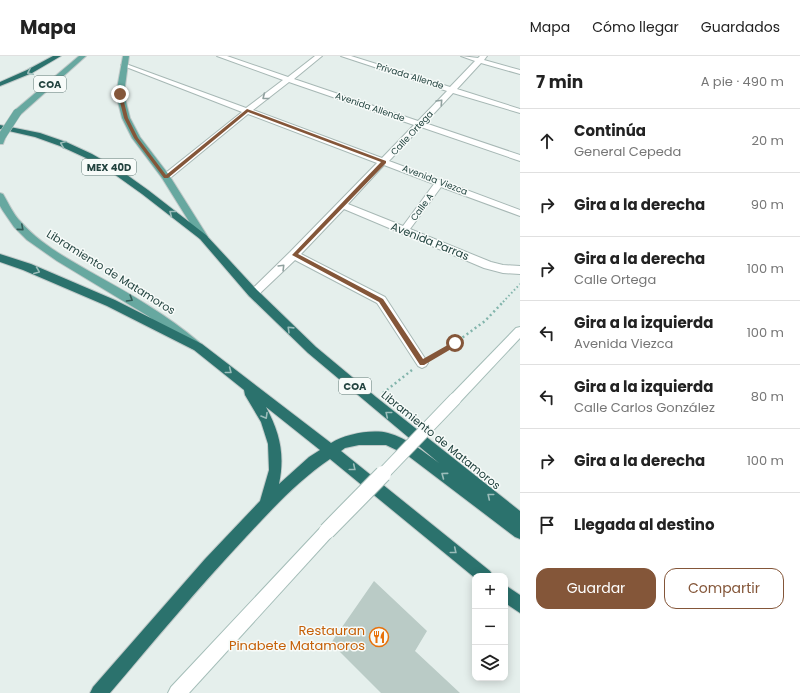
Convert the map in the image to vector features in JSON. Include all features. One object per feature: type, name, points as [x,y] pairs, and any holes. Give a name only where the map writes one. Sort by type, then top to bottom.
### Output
[{"type":"highway","points":[[0,84],[30,72],[58,56]]},
{"type":"highway","name":"MEX 40D","points":[[1,135],[37,135],[63,144],[89,156],[117,172],[203,237]]},
{"type":"highway","name":"Libramiento de Matamoros","points":[[203,237],[253,293],[312,350],[372,401],[520,520]]},
{"type":"highway","points":[[0,258],[27,267],[110,303],[198,347],[330,450],[480,573]]},
{"type":"highway","points":[[244,383],[268,421],[274,440],[277,461],[275,476],[266,505]]},
{"type":"highway","points":[[99,693],[210,564],[266,505],[314,462],[342,443],[370,438],[388,439],[412,451],[520,532]]},
{"type":"highway","points":[[508,595],[520,605]]},
{"type":"main road","name":"COA","points":[[1,135],[17,112],[83,56]]},
{"type":"main road","name":"Libramiento de Matamoros","points":[[125,60],[120,94],[126,118],[136,138],[166,177],[203,237]]},
{"type":"main road","name":"Libramiento de Matamoros","points":[[0,196],[4,207],[18,226],[38,242],[154,314],[179,331],[198,347]]},
{"type":"street","name":"Avenida Allende","points":[[220,56],[520,158]]},
{"type":"street","points":[[166,177],[287,79],[319,56]]},
{"type":"street","name":"Privada Allende","points":[[344,56],[520,111]]},
{"type":"street","points":[[464,56],[482,58],[520,72]]},
{"type":"street","name":"Calle Ortega","points":[[253,293],[294,255],[343,205],[482,58]]},
{"type":"street","name":"Avenida Viezca","points":[[125,60],[247,111],[520,213]]},
{"type":"street","name":"Calle A","points":[[404,231],[440,182]]},
{"type":"street","name":"Avenida Parras","points":[[343,205],[488,264],[503,269],[520,270]]},
{"type":"street","points":[[294,255],[381,300],[422,363]]},
{"type":"street","points":[[177,693],[327,531],[520,330]]},
{"type":"path","points":[[372,401],[422,363],[455,343],[485,320],[520,284]]},
{"type":"building","name":"Restauran Pinabete Matamoros","points":[[374,581],[427,631],[415,651],[460,693],[381,693],[331,643]]},
{"type":"place","name":"Restauran Pinabete Matamoros","points":[[379,637]]},
{"type":"route","points":[[120,94],[126,118],[136,138],[166,177],[247,111],[384,162],[294,255],[381,300],[422,363],[455,343]]}]
